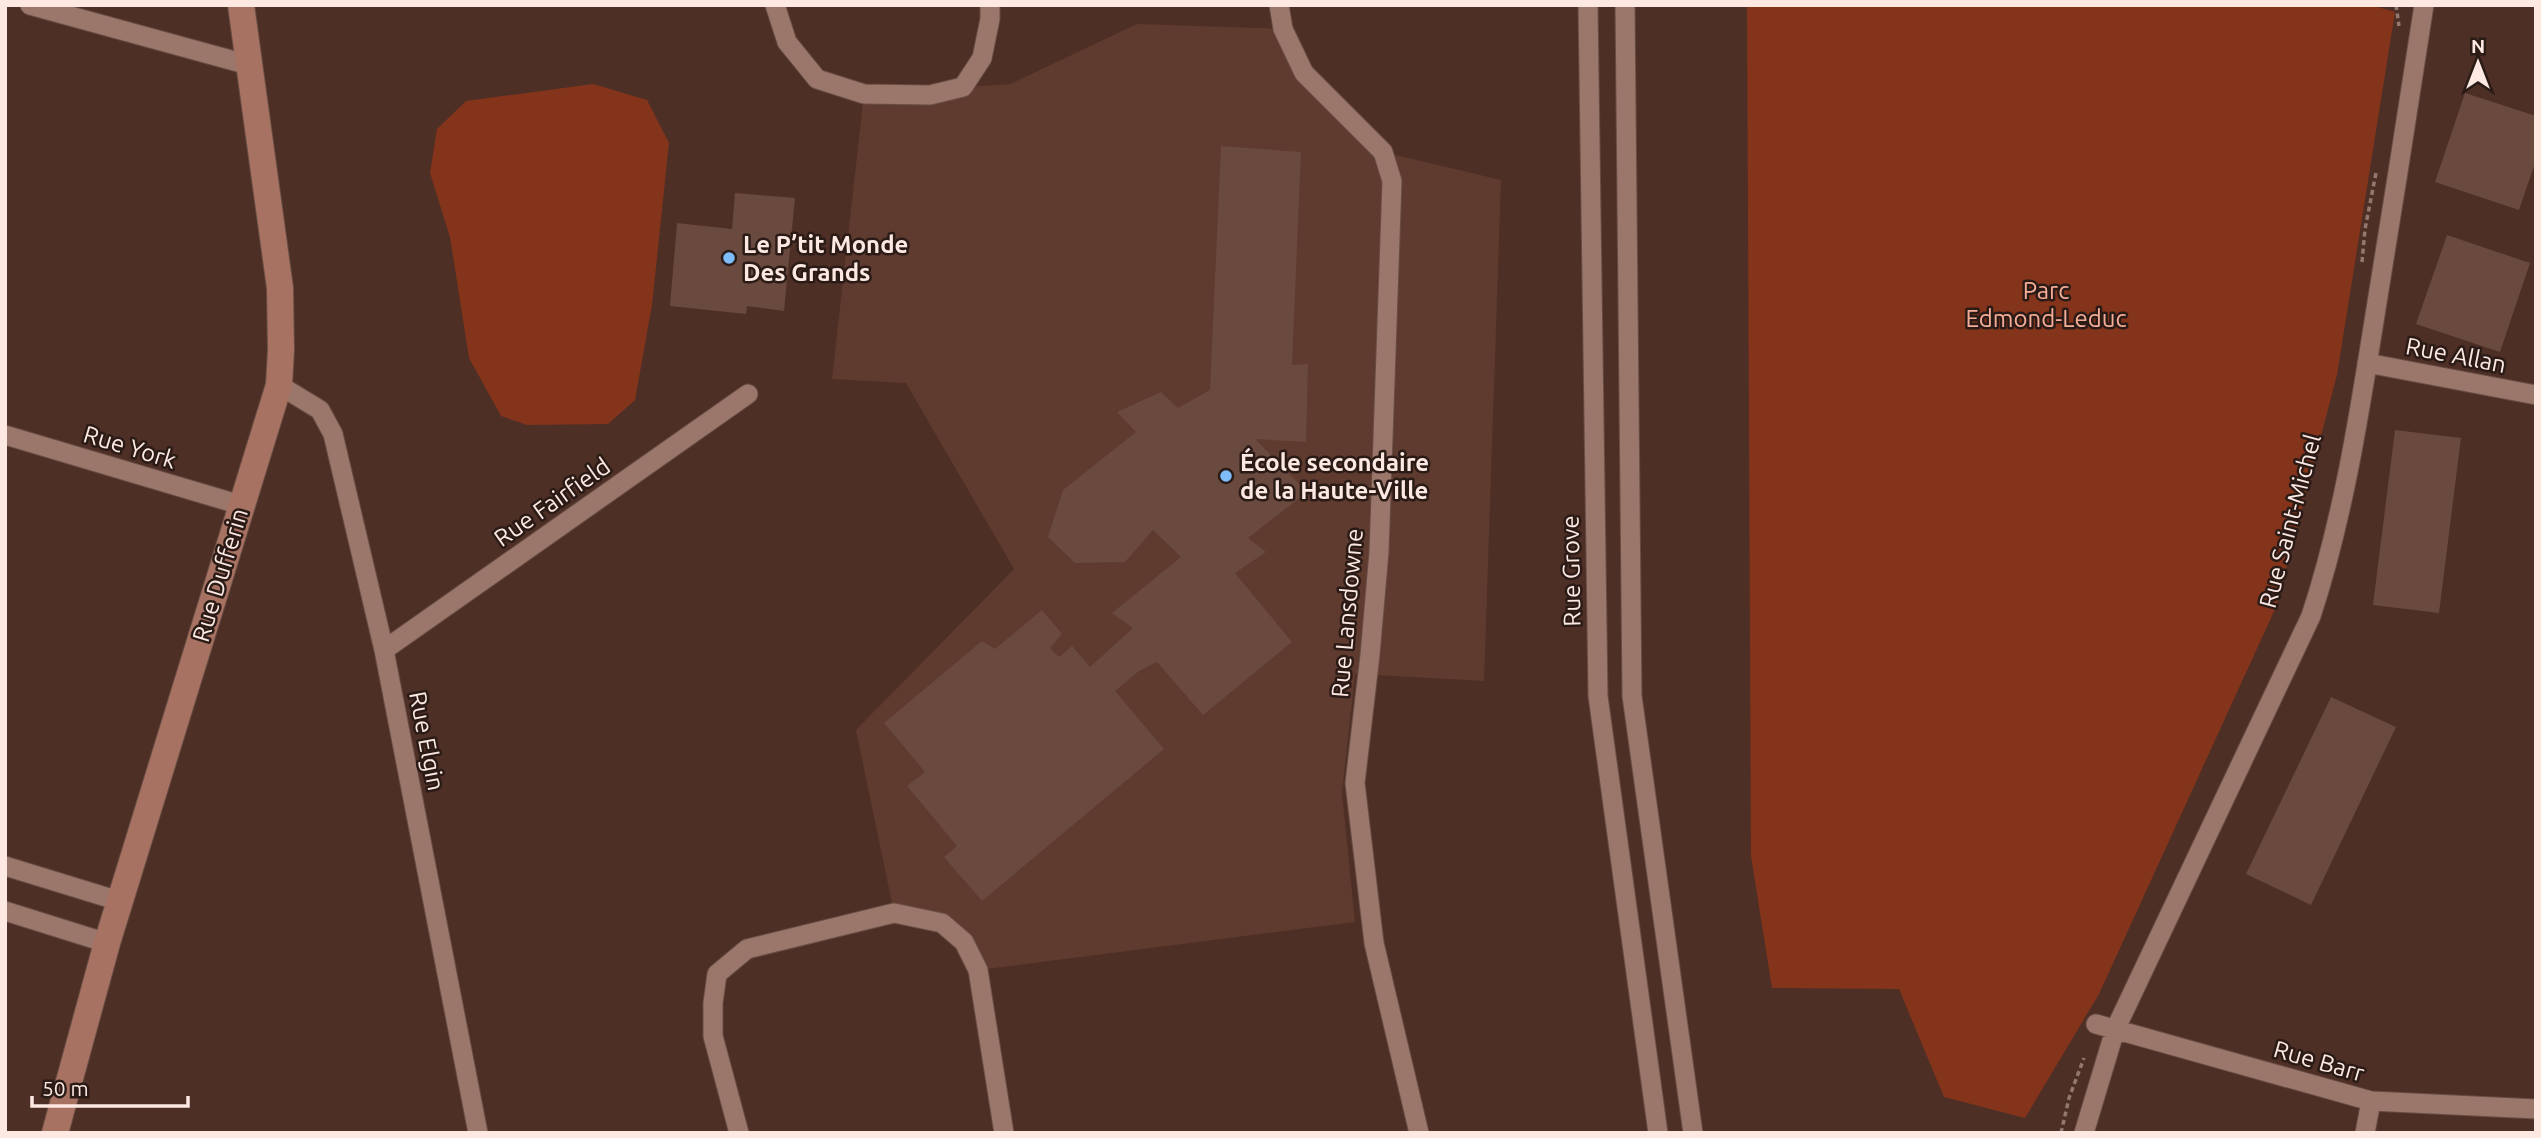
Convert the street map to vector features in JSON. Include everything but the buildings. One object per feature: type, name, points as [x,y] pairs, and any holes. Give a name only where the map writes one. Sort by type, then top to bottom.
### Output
[{"type":"main road","name":"Rue Dufferin","points":[[55,1133],[119,901],[279,385],[280,288],[241,5]]},
{"type":"street","points":[[30,5],[249,65]]},
{"type":"street","points":[[775,5],[787,42],[817,79],[864,94],[930,95],[963,87],[982,58],[990,5]]},
{"type":"street","name":"Rue Lansdowne","points":[[1279,5],[1283,29],[1304,74],[1383,152],[1392,181],[1379,552],[1355,783],[1374,943],[1419,1133]]},
{"type":"street","name":"Rue Grove","points":[[1588,5],[1598,696],[1658,1133]]},
{"type":"street","points":[[1625,5],[1632,696],[1693,1133]]},
{"type":"street","name":"Rue Saint-Michel","points":[[2084,1133],[2105,1027],[2311,616],[2337,526],[2367,363],[2424,5]]},
{"type":"street","name":"Rue Allan","points":[[2367,363],[2536,395]]},
{"type":"street","name":"Rue Elgin","points":[[279,385],[320,410],[334,434],[384,650],[478,1133]]},
{"type":"street","name":"Rue Fairfield","points":[[384,650],[748,394]]},
{"type":"street","name":"Rue York","points":[[5,435],[241,505]]},
{"type":"street","points":[[5,866],[119,901]]},
{"type":"street","points":[[5,911],[107,943]]},
{"type":"street","points":[[739,1133],[713,1036],[713,1003],[718,974],[747,949],[894,914],[942,923],[964,942],[978,970],[1004,1133]]},
{"type":"street","name":"Rue Barr","points":[[2105,1027],[2371,1101],[2536,1109]]},
{"type":"street","points":[[2365,1133],[2371,1101]]},
{"type":"path","points":[[2396,5],[2401,37]]},
{"type":"path","points":[[2361,267],[2376,170]]},
{"type":"path","points":[[2061,1133],[2069,1098],[2105,1027]]},
{"type":"shaded area","name":"École secondaire de la Haute-Ville","points":[[1137,24],[1283,29],[1304,74],[1383,152],[1501,180],[1484,681],[1355,674],[1342,793],[1355,922],[978,970],[964,942],[894,913],[856,730],[1014,569],[906,383],[832,379],[864,94],[1010,84]]},
{"type":"green space","name":"Parc Edmond-Leduc","points":[[1747,5],[2371,5],[2395,12],[2337,375],[2276,607],[2099,994],[2025,1118],[1944,1097],[1899,989],[1772,988],[1751,856]]},
{"type":"green space","points":[[593,84],[647,100],[669,143],[652,305],[635,400],[608,424],[527,425],[501,416],[469,358],[450,237],[430,173],[437,129],[466,101]]},
{"type":"place","name":"Le P’tit Monde Des Grands","points":[[729,258]]},
{"type":"place","name":"École secondaire de la Haute-Ville","points":[[1226,476]]}]
